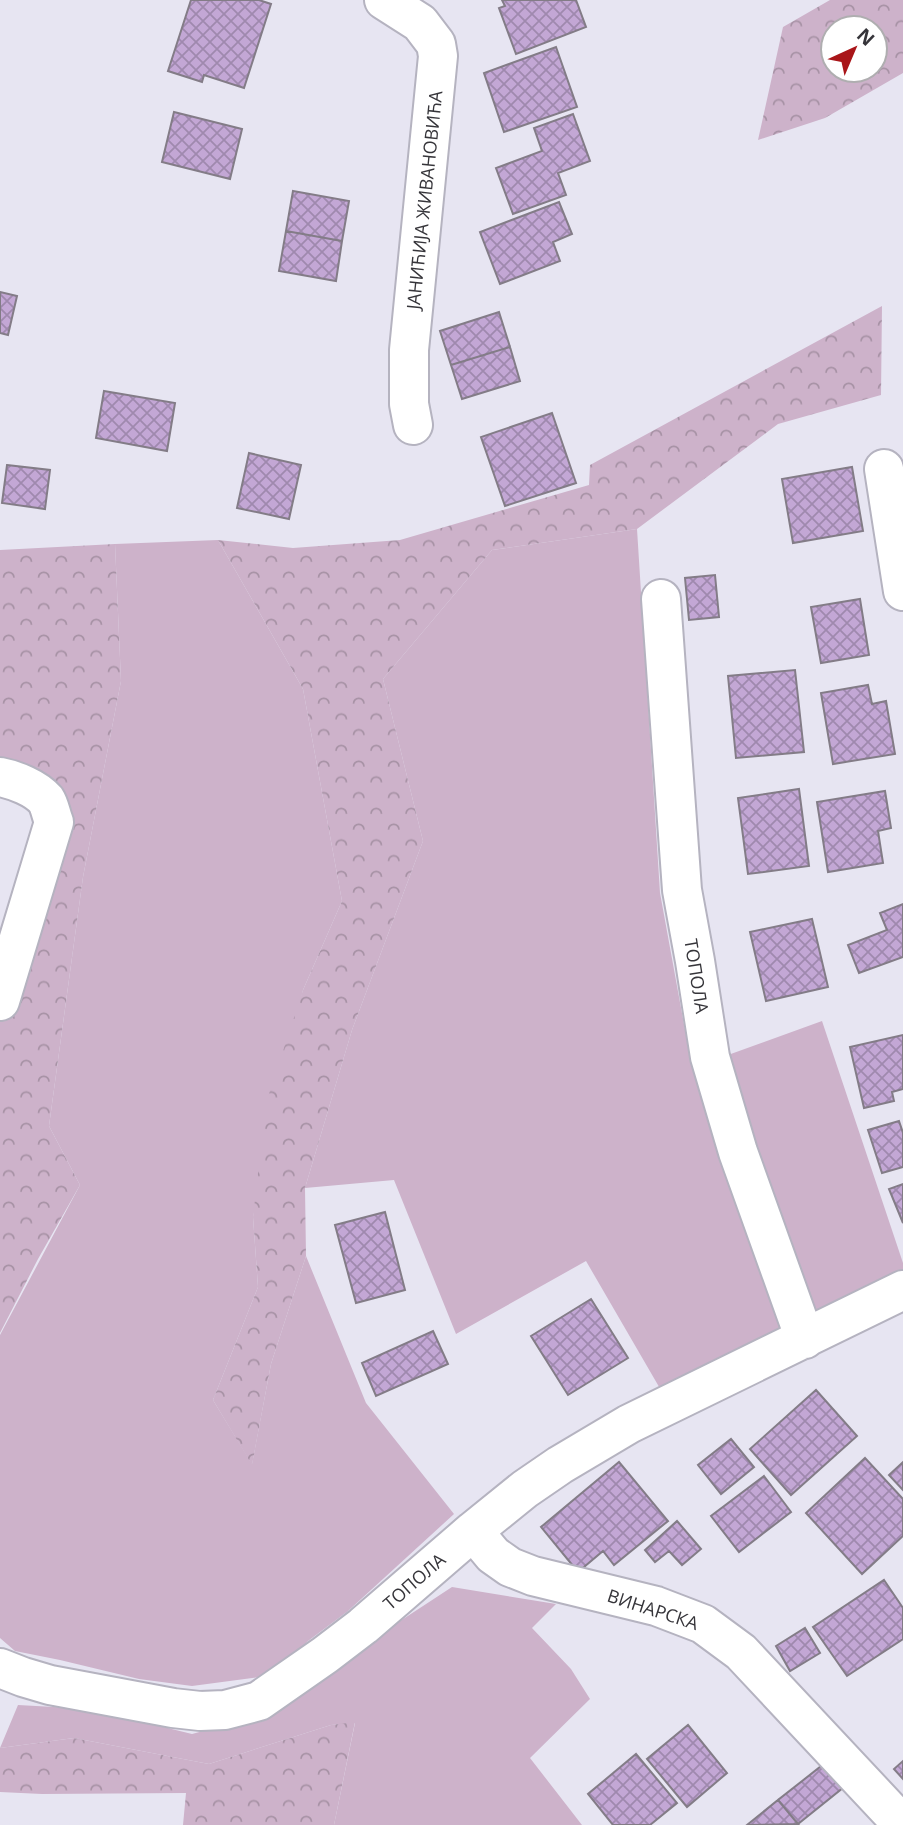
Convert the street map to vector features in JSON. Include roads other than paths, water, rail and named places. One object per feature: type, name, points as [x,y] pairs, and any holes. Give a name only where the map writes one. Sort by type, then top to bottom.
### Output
[{"type":"street","name":"ЈАНИЋИЈА ЖИВАНОВИЋА","points":[[384,0],[420,23],[436,44],[438,56],[409,349],[409,404],[413,425]]},
{"type":"street","points":[[884,469],[903,592]]},
{"type":"street","name":"ТОПОЛА","points":[[662,599],[682,890],[710,1057],[738,1152],[805,1339]]},
{"type":"street","points":[[0,777],[11,779],[37,793],[47,802],[54,822],[0,1001]]},
{"type":"street","name":"ТОПОЛА","points":[[0,1668],[50,1685],[173,1708],[225,1710],[259,1701],[335,1648],[524,1489],[560,1465],[629,1424],[903,1290]]},
{"type":"street","name":"ВИНАРСКА","points":[[473,1531],[493,1555],[510,1567],[533,1576],[656,1606],[703,1624],[741,1652],[898,1823]]}]
